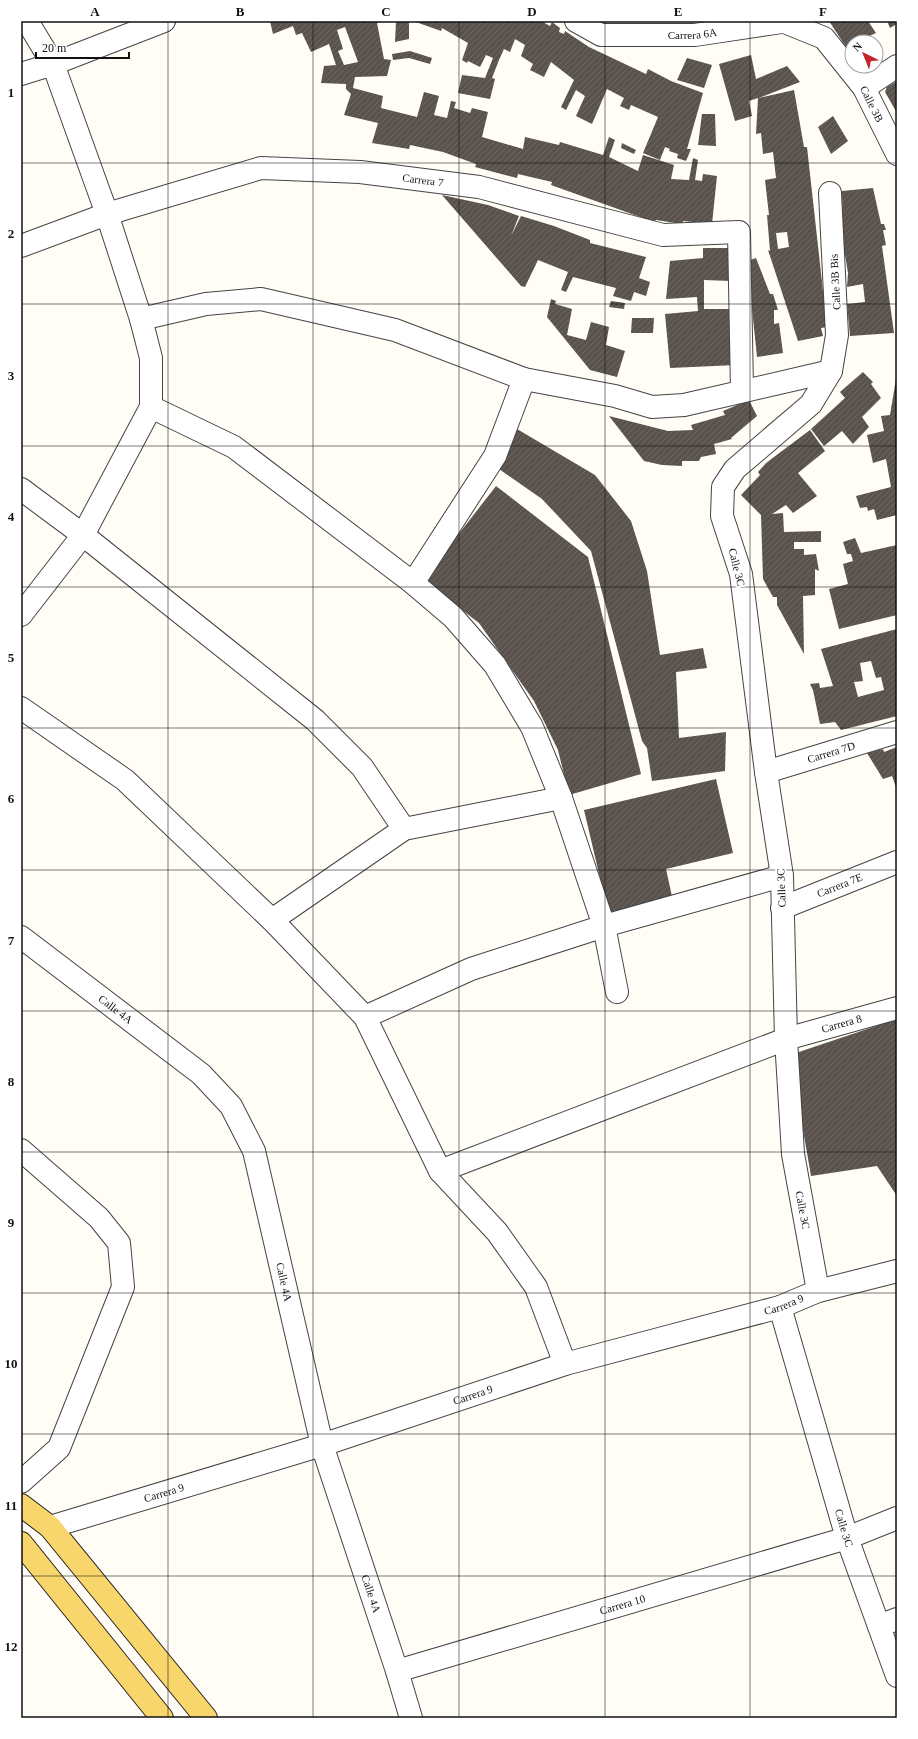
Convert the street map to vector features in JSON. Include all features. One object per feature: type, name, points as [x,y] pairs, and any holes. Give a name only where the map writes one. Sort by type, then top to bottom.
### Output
[{"type":"main road","points":[[21,1505],[50,1528],[206,1718]]},
{"type":"main road","points":[[21,1543],[162,1718]]},
{"type":"street","points":[[21,615],[83,535],[150,407],[150,358],[141,319],[107,214],[53,64],[27,21]]},
{"type":"street","points":[[21,74],[53,64],[164,21]]},
{"type":"street","name":"Carrera 6A","points":[[576,21],[601,35],[782,21]]},
{"type":"street","name":"Calle 3B","points":[[782,21],[824,38],[864,88],[897,154]]},
{"type":"street","points":[[864,88],[897,66]]},
{"type":"street","name":"Carrera 7","points":[[21,246],[107,214],[261,168],[360,172],[479,187],[663,235],[739,232],[742,390]]},
{"type":"street","name":"Calle 3B Bis","points":[[830,193],[837,335],[831,370]]},
{"type":"street","points":[[141,319],[206,304],[262,299],[395,330],[524,379],[615,396],[652,406],[684,405],[831,370]]},
{"type":"street","name":"Calle 3C","points":[[818,1291],[793,1154],[786,1039],[782,876],[766,772],[741,574],[722,516],[723,487],[735,469],[811,404],[831,370]]},
{"type":"street","points":[[413,583],[495,456],[524,379]]},
{"type":"street","points":[[150,407],[234,447],[413,583],[454,617],[495,665],[532,727],[562,798],[604,926],[617,992]]},
{"type":"street","points":[[21,489],[83,535],[315,720],[362,767],[404,829]]},
{"type":"street","points":[[21,708],[125,780],[272,920],[365,1017],[440,1171],[497,1232],[536,1287],[565,1364]]},
{"type":"street","name":"Carrera 7D","points":[[766,772],[897,732]]},
{"type":"street","points":[[272,920],[404,829],[562,798]]},
{"type":"street","name":"Carrera 7E","points":[[782,908],[897,862]]},
{"type":"street","points":[[365,1017],[471,969],[604,926],[782,876]]},
{"type":"street","name":"Calle 4A","points":[[21,937],[201,1074],[231,1106],[254,1151],[322,1445],[397,1670],[411,1718]]},
{"type":"street","name":"Carrera 8","points":[[440,1171],[786,1039],[897,1008]]},
{"type":"street","points":[[21,1150],[99,1218],[119,1243],[123,1287],[59,1448],[21,1482]]},
{"type":"street","name":"Carrera 9","points":[[50,1528],[322,1445],[565,1364],[780,1307],[818,1291],[897,1271]]},
{"type":"street","name":"Calle 3C","points":[[780,1307],[847,1538],[888,1622],[897,1676]]},
{"type":"street","name":"Carrera 10","points":[[397,1670],[847,1538],[897,1518]]},
{"type":"building","points":[[270,21],[383,21],[377,23],[384,59],[391,60],[387,76],[355,77],[353,88],[383,96],[381,108],[417,117],[424,92],[439,96],[434,115],[447,118],[451,101],[456,102],[454,108],[470,113],[472,108],[488,112],[482,137],[523,149],[525,137],[559,145],[560,142],[603,155],[609,137],[615,140],[609,157],[638,171],[643,155],[674,165],[671,179],[689,180],[693,158],[698,160],[695,180],[702,181],[703,174],[717,176],[712,224],[683,221],[682,224],[656,220],[654,222],[551,185],[552,182],[518,174],[517,178],[475,167],[476,164],[443,152],[410,145],[409,149],[372,143],[378,123],[344,115],[351,94],[346,89],[346,84],[321,83],[324,66],[336,65],[329,44],[311,52],[302,33],[296,35],[293,26],[273,34]],"holes":[[[345,27],[358,62],[344,65],[338,51],[343,49],[337,30]]]},
{"type":"building","points":[[396,21],[409,21],[409,39],[395,42]]},
{"type":"building","points":[[413,21],[541,21],[550,26],[552,22],[560,28],[559,32],[564,34],[565,31],[589,47],[646,74],[648,69],[671,81],[703,93],[687,149],[691,149],[686,161],[677,158],[678,154],[669,151],[670,149],[665,147],[660,160],[643,153],[658,117],[631,105],[629,110],[620,106],[624,98],[607,89],[592,124],[576,116],[585,96],[576,90],[566,110],[561,107],[574,80],[551,62],[544,77],[530,70],[533,64],[521,56],[525,45],[515,39],[510,52],[504,49],[499,60],[492,78],[495,79],[490,99],[458,93],[462,75],[485,78],[493,58],[486,55],[480,67],[468,61],[467,63],[462,60],[468,43],[442,28],[441,31]]},
{"type":"building","points":[[829,21],[868,21],[876,33],[844,34],[844,44]]},
{"type":"building","points":[[887,21],[897,21],[897,24],[890,28]]},
{"type":"building","points":[[410,51],[432,58],[430,64],[409,58],[393,60],[392,54]]},
{"type":"building","points":[[751,55],[756,79],[787,66],[800,82],[759,98],[794,90],[804,147],[807,147],[827,327],[821,328],[823,336],[798,341],[768,250],[770,251],[767,215],[769,215],[765,180],[776,178],[773,152],[763,154],[761,133],[756,134],[758,98],[749,101],[752,116],[735,121],[719,64]],"holes":[[[787,232],[789,247],[778,249],[776,233]]]},
{"type":"building","points":[[687,58],[712,65],[704,88],[677,80]]},
{"type":"building","points":[[897,81],[897,113],[885,92],[887,87]]},
{"type":"building","points":[[702,114],[715,114],[716,146],[698,145]]},
{"type":"building","points":[[833,116],[848,141],[831,154],[818,127]]},
{"type":"building","points":[[622,143],[636,150],[634,154],[621,148]]},
{"type":"building","points":[[873,188],[881,224],[884,224],[886,230],[883,230],[886,245],[882,246],[894,333],[850,336],[847,304],[865,302],[863,284],[847,287],[848,273],[845,255],[843,255],[842,191]]},
{"type":"building","points":[[442,195],[488,205],[519,216],[511,236],[521,216],[554,226],[590,240],[590,243],[646,257],[639,278],[650,282],[646,296],[634,292],[631,301],[613,296],[616,288],[573,277],[566,292],[561,290],[568,272],[538,260],[525,287],[521,286]]},
{"type":"building","points":[[703,248],[728,248],[731,281],[704,280],[704,309],[736,309],[736,365],[670,368],[665,314],[698,311],[697,297],[666,299],[670,261],[703,258]]},
{"type":"building","points":[[756,258],[770,294],[773,294],[778,310],[774,310],[774,324],[779,323],[783,353],[757,357],[747,261]]},
{"type":"building","points":[[551,299],[556,301],[555,304],[572,309],[567,335],[586,340],[591,322],[609,327],[606,345],[625,351],[617,377],[590,370],[547,317]]},
{"type":"building","points":[[611,301],[625,303],[624,309],[609,307]]},
{"type":"building","points":[[632,318],[654,318],[653,333],[631,333]]},
{"type":"building","points":[[863,372],[873,382],[871,384],[881,398],[862,417],[869,427],[853,444],[842,431],[824,446],[811,429],[845,398],[840,392]]},
{"type":"building","points":[[896,379],[897,515],[877,520],[874,509],[868,511],[867,507],[860,508],[856,496],[891,487],[886,459],[873,463],[867,435],[884,431],[881,416],[890,415]]},
{"type":"building","points":[[749,400],[757,416],[731,438],[732,439],[714,444],[716,454],[701,457],[699,461],[682,461],[682,466],[662,465],[644,461],[609,416],[668,431],[693,430],[691,425],[725,415],[723,411]]},
{"type":"building","points":[[517,429],[595,475],[631,521],[647,571],[660,655],[703,648],[707,668],[676,672],[679,738],[726,732],[725,771],[652,781],[647,748],[642,741],[591,551],[542,499],[499,469]]},
{"type":"building","points":[[810,430],[825,451],[798,473],[817,496],[793,513],[786,505],[772,514],[783,513],[784,532],[821,531],[821,542],[794,542],[794,549],[804,549],[804,555],[816,554],[819,571],[815,569],[815,595],[803,596],[804,654],[777,605],[777,597],[773,597],[763,579],[761,515],[741,495],[760,475],[758,472],[766,463]]},
{"type":"building","points":[[496,486],[588,557],[641,774],[569,795],[558,750],[534,701],[479,623],[423,580]]},
{"type":"building","points":[[855,538],[861,553],[897,545],[897,615],[839,629],[829,589],[848,584],[843,564],[853,561],[851,554],[847,554],[843,542]]},
{"type":"building","points":[[897,629],[897,716],[841,730],[835,722],[820,724],[813,690],[810,684],[819,683],[820,688],[833,686],[821,649]],"holes":[[[871,661],[876,678],[881,677],[884,690],[858,697],[854,682],[863,681],[860,663]]]},
{"type":"building","points":[[897,747],[897,790],[892,776],[883,779],[867,753],[883,749],[884,752]]},
{"type":"building","points":[[716,779],[733,853],[666,869],[673,901],[609,916],[584,810]]},
{"type":"building","points":[[897,1019],[897,1196],[877,1166],[811,1176],[790,1055]]}]
